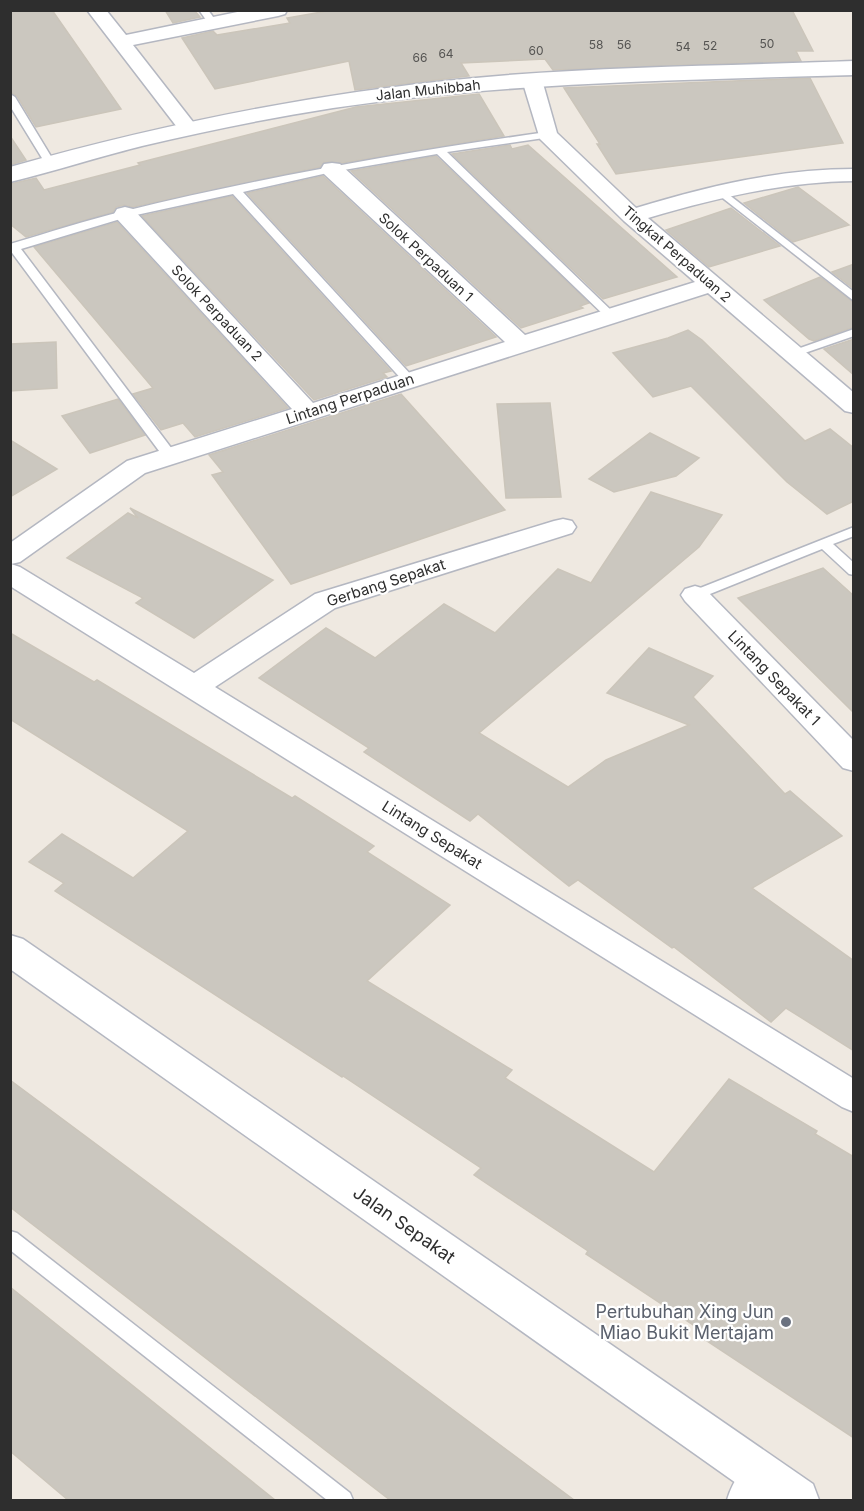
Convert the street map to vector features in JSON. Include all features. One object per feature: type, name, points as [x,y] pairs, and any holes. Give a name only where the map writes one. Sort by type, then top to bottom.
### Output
[{"type":"street","points":[[96,10],[187,127]]},
{"type":"street","points":[[120,42],[209,18],[278,10]]},
{"type":"street","name":"Jalan Muhibbah","points":[[10,175],[187,127],[352,98],[532,80],[854,69]]},
{"type":"street","points":[[532,80],[547,135]]},
{"type":"street","name":"Tingkat Perpaduan 2","points":[[547,135],[632,216],[854,406]]},
{"type":"street","name":"Solok Perpaduan 1","points":[[332,169],[520,344]]},
{"type":"street","points":[[632,216],[719,190],[815,176],[851,178]]},
{"type":"street","name":"Solok Perpaduan 2","points":[[125,214],[308,412]]},
{"type":"street","name":"Lintang Perpaduan","points":[[10,556],[136,467],[711,284]]},
{"type":"street","name":"Gerbang Sepakat","points":[[194,687],[325,601],[562,527]]},
{"type":"street","name":"Lintang Sepakat","points":[[10,573],[854,1098]]},
{"type":"street","name":"Lintang Sepakat 1","points":[[695,595],[854,760]]},
{"type":"street","name":"Jalan Sepakat","points":[[10,949],[755,1489],[797,1500]]},
{"type":"lane","points":[[10,97],[50,163]]},
{"type":"lane","points":[[170,456],[14,247],[125,214],[332,169],[439,150],[547,135]]},
{"type":"lane","points":[[439,150],[611,316]]},
{"type":"lane","points":[[236,190],[409,380]]},
{"type":"lane","points":[[719,190],[854,298]]},
{"type":"lane","points":[[792,353],[854,332]]},
{"type":"lane","points":[[695,595],[854,531]]},
{"type":"lane","points":[[824,543],[854,571]]},
{"type":"lane","points":[[10,1239],[343,1500]]},
{"type":"building","points":[[10,10],[52,10],[121,109],[36,127],[17,96],[10,92]]},
{"type":"building","points":[[165,10],[194,10],[200,17],[173,23]]},
{"type":"building","points":[[333,10],[792,10],[813,51],[796,51],[801,61],[553,70],[545,59],[461,63],[469,76],[355,90],[349,61],[215,89],[182,38],[213,31],[217,35],[290,23],[287,18]]},
{"type":"building","points":[[810,78],[843,143],[616,174],[597,144],[600,144],[564,88]]},
{"type":"building","points":[[479,94],[504,136],[342,163],[324,162],[320,167],[133,207],[124,205],[116,207],[113,212],[26,237],[10,224],[10,184],[36,178],[44,190],[140,165],[138,163],[356,107]]},
{"type":"building","points":[[10,136],[26,160],[10,165]]},
{"type":"building","points":[[510,145],[512,149],[528,145],[677,277],[603,299],[452,154]]},
{"type":"building","points":[[436,156],[589,303],[580,306],[583,308],[521,328],[351,171]]},
{"type":"building","points":[[323,176],[496,337],[406,366],[247,193]]},
{"type":"building","points":[[798,187],[849,225],[793,242],[744,203]]},
{"type":"building","points":[[232,196],[391,371],[383,373],[387,377],[314,400],[142,216]]},
{"type":"building","points":[[731,208],[780,246],[709,267],[666,230]]},
{"type":"building","points":[[117,222],[288,408],[195,437],[183,423],[161,430],[133,394],[153,388],[34,247]]},
{"type":"building","points":[[854,264],[854,289],[832,272]]},
{"type":"building","points":[[820,277],[854,303],[854,327],[814,341],[764,300]]},
{"type":"building","points":[[688,330],[702,340],[805,441],[830,429],[854,448],[854,501],[827,514],[787,482],[691,386],[653,397],[613,353]]},
{"type":"building","points":[[854,339],[854,375],[824,349]]},
{"type":"building","points":[[56,342],[57,388],[10,391],[10,344]]},
{"type":"building","points":[[401,394],[505,510],[291,584],[212,475],[223,472],[209,455]]},
{"type":"building","points":[[118,399],[145,435],[90,453],[62,416]]},
{"type":"building","points":[[550,403],[561,497],[506,498],[497,404]]},
{"type":"building","points":[[650,433],[699,458],[676,476],[614,492],[589,479]]},
{"type":"building","points":[[10,440],[57,469],[10,497]]},
{"type":"building","points":[[651,492],[722,515],[699,547],[479,733],[568,787],[606,760],[689,725],[607,693],[649,648],[713,676],[693,697],[785,794],[790,791],[842,836],[752,888],[854,961],[854,1051],[786,1008],[771,1022],[674,947],[672,948],[578,880],[569,886],[478,814],[470,821],[364,752],[369,748],[259,678],[326,628],[375,658],[444,604],[495,633],[558,569],[591,583]]},
{"type":"building","points":[[130,508],[273,580],[194,638],[136,603],[143,598],[67,558],[128,513],[138,518]]},
{"type":"building","points":[[823,568],[854,596],[854,713],[738,598]]},
{"type":"building","points":[[10,633],[94,682],[97,680],[292,798],[295,796],[374,846],[367,852],[450,905],[367,981],[512,1070],[505,1078],[654,1172],[729,1079],[817,1131],[815,1134],[854,1157],[854,1438],[704,1339],[707,1334],[586,1254],[588,1251],[474,1175],[481,1168],[343,1076],[55,891],[64,883],[29,862],[62,834],[133,878],[188,831],[10,719]]},
{"type":"building","points":[[10,1080],[574,1500],[390,1500],[10,1207]]},
{"type":"building","points":[[10,1287],[275,1500],[68,1500],[10,1451]]},
{"type":"place","name":"Pertubuhan Xing Jun Miao Bukit Mertajam","points":[[786,1322]]}]
